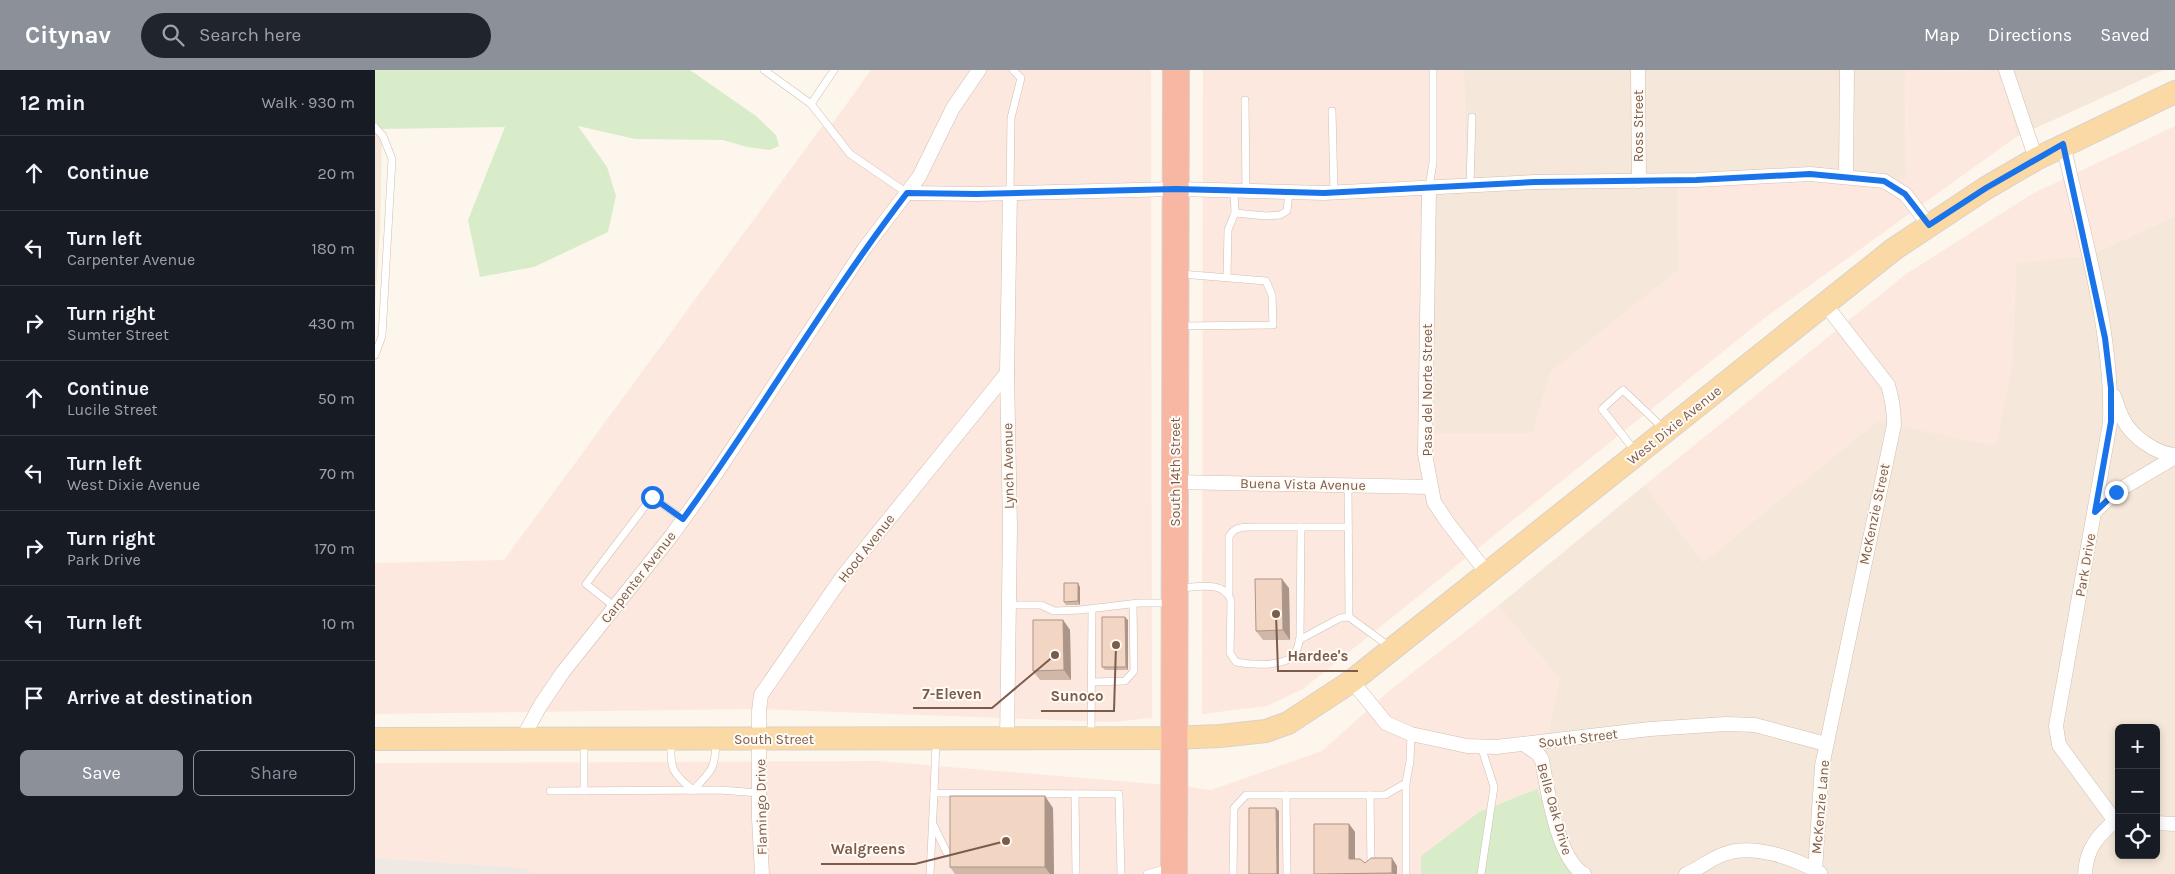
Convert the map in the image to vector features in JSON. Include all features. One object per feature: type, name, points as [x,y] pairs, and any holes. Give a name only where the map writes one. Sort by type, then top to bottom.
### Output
[{"type":"highway","name":"South 14th Street","points":[[1174,870],[1176,70]]},
{"type":"main road","name":"West Dixie Avenue","points":[[1173,738],[1221,736],[1266,731],[1288,724],[1352,681],[1825,304],[1929,225],[2063,144],[2175,92]]},
{"type":"main road","name":"South Street","points":[[375,739],[1173,738]]},
{"type":"street","points":[[907,193],[919,177],[953,108],[979,70]]},
{"type":"street","name":"Ross Street","points":[[1638,70],[1639,181]]},
{"type":"street","points":[[1846,177],[1847,70]]},
{"type":"street","points":[[2006,70],[2036,159]]},
{"type":"street","name":"Park Drive","points":[[2063,144],[2105,338],[2111,388],[2111,422],[2056,732],[2059,745],[2115,819]]},
{"type":"street","points":[[907,193],[1010,193],[1176,189],[1240,192],[1334,192],[1696,180],[1790,173],[1884,181],[1905,194],[1929,225]]},
{"type":"street","name":"Pasa del Norte Street","points":[[1429,188],[1425,454],[1434,502],[1447,523],[1487,573]]},
{"type":"street","name":"Carpenter Avenue","points":[[522,739],[540,706],[563,672],[715,476],[859,256],[907,193]]},
{"type":"street","name":"Lynch Avenue","points":[[1007,739],[1010,527],[1007,373],[1010,193]]},
{"type":"street","name":"McKenzie Street","points":[[1825,304],[1888,385],[1893,399],[1894,415],[1826,744]]},
{"type":"street","name":"Hood Avenue","points":[[760,739],[759,711],[761,695],[769,680],[843,576],[1007,373]]},
{"type":"street","points":[[2111,388],[2129,429],[2159,450],[2175,456]]},
{"type":"street","points":[[2095,512],[2116,492],[2175,456]]},
{"type":"street","name":"Buena Vista Avenue","points":[[1175,482],[1430,487]]},
{"type":"street","name":"South Street","points":[[1352,681],[1386,723],[1411,734],[1481,746],[1525,745],[1650,729],[1726,724],[1755,725],[1826,744]]},
{"type":"street","name":"Flamingo Drive","points":[[760,739],[759,792],[762,874]]},
{"type":"street","name":"McKenzie Lane","points":[[1818,872],[1818,802],[1826,744]]},
{"type":"street","name":"Belle Oak Drive","points":[[1525,745],[1538,754],[1542,760],[1561,841],[1571,864],[1583,874]]},
{"type":"street","points":[[2160,823],[2175,824]]},
{"type":"street","points":[[2085,874],[2087,856],[2094,840],[2115,824]]},
{"type":"street","points":[[1686,874],[1721,855],[1745,851],[1783,856],[1818,872]]},
{"type":"lane","points":[[764,70],[811,104],[850,154],[907,193]]},
{"type":"lane","points":[[811,104],[834,70]]},
{"type":"lane","points":[[1010,193],[1011,118],[1021,78],[1013,70]]},
{"type":"lane","points":[[1429,188],[1433,162],[1433,70]]},
{"type":"lane","points":[[1227,276],[1228,230],[1235,213],[1240,192],[1245,100]]},
{"type":"lane","points":[[1332,111],[1334,192]]},
{"type":"lane","points":[[1470,186],[1472,117]]},
{"type":"lane","points":[[375,128],[383,136],[392,159],[382,336],[375,356]]},
{"type":"lane","points":[[1235,213],[1279,215],[1287,211],[1289,192]]},
{"type":"lane","points":[[1175,274],[1227,276],[1266,281],[1272,295],[1273,325],[1175,326]]},
{"type":"lane","points":[[1637,454],[1602,409],[1623,390],[1666,431]]},
{"type":"lane","points":[[1348,486],[1349,617]]},
{"type":"lane","points":[[615,607],[586,584],[652,497],[683,519]]},
{"type":"lane","points":[[1301,527],[1299,640],[1297,650],[1289,659],[1247,664],[1236,662],[1230,653],[1229,537],[1232,531],[1240,527],[1301,527],[1348,527]]},
{"type":"lane","points":[[1008,605],[1041,606],[1054,611],[1092,609],[1133,604],[1214,587],[1229,593]]},
{"type":"lane","points":[[1092,682],[1125,681],[1134,671],[1133,604]]},
{"type":"lane","points":[[1091,739],[1092,609]]},
{"type":"lane","points":[[1299,640],[1340,618],[1349,617],[1392,649]]},
{"type":"lane","points":[[1407,874],[1406,783],[1410,761],[1411,734]]},
{"type":"lane","points":[[584,739],[584,791]]},
{"type":"lane","points":[[671,739],[671,764],[675,775],[693,790]]},
{"type":"lane","points":[[693,790],[709,774],[715,763],[716,739]]},
{"type":"lane","points":[[930,874],[936,739]]},
{"type":"lane","points":[[1481,746],[1494,787],[1481,874]]},
{"type":"lane","points":[[1233,874],[1234,808],[1246,795],[1385,795],[1406,783]]},
{"type":"lane","points":[[550,791],[693,790],[759,792]]},
{"type":"lane","points":[[934,792],[1119,794],[1121,874]]},
{"type":"lane","points":[[1075,794],[1076,874]]},
{"type":"lane","points":[[1286,795],[1287,874]]},
{"type":"lane","points":[[1370,795],[1371,866]]},
{"type":"lane","points":[[932,821],[947,853]]},
{"type":"lane","points":[[1147,874],[1174,870]]},
{"type":"shaded area","points":[[871,70],[1151,70],[1152,718],[1111,722],[755,709],[375,714],[375,563],[504,560],[823,125],[832,124]]},
{"type":"shaded area","points":[[1203,70],[1464,70],[1465,183],[1429,183],[1435,433],[1533,433],[1551,372],[1679,270],[1678,186],[1906,179],[1905,70],[2003,71],[2016,137],[1766,317],[1303,689],[1267,706],[1202,714]]},
{"type":"shaded area","points":[[1464,70],[1905,70],[1906,179],[1678,186],[1679,270],[1551,372],[1533,433],[1434,433],[1429,183],[1465,183]]},
{"type":"shaded area","points":[[1956,70],[2163,70],[2016,137],[2003,71]]},
{"type":"shaded area","points":[[2175,126],[2175,216],[2087,256],[2016,263],[2012,363],[1996,446],[1877,421],[1703,562],[1645,485],[1906,274],[2032,194]]},
{"type":"shaded area","points":[[375,129],[382,129],[380,231],[375,306]]},
{"type":"shaded area","points":[[2175,216],[2175,874],[1582,874],[1560,842],[1537,789],[1559,679],[1498,606],[1645,485],[1703,562],[1877,421],[1995,445],[2012,363],[2016,262],[2087,256]]},
{"type":"shaded area","points":[[1498,606],[1559,679],[1537,789],[1479,812],[1421,856],[1421,874],[1181,874],[1181,786],[1211,790],[1322,751],[1389,691]]},
{"type":"shaded area","points":[[877,761],[1166,785],[1166,874],[531,874],[526,868],[375,858],[375,763]]},
{"type":"shaded area","points":[[375,858],[527,868],[531,874],[375,874]]},
{"type":"green space","points":[[375,70],[690,70],[756,116],[776,135],[779,146],[769,150],[747,147],[723,140],[635,139],[578,126],[607,167],[616,196],[608,232],[534,267],[480,277],[468,220],[505,127],[382,129],[375,125]]},
{"type":"green space","points":[[1537,789],[1560,842],[1582,874],[1421,874],[1421,856],[1479,812]]},
{"type":"building","points":[[1255,579],[1282,579],[1283,630],[1256,631]]},
{"type":"building","points":[[1064,583],[1078,583],[1078,601],[1064,602]]},
{"type":"building","points":[[1102,617],[1125,617],[1126,667],[1102,667]]},
{"type":"building","points":[[1033,620],[1063,620],[1064,670],[1033,671]]},
{"type":"building","points":[[950,796],[1045,796],[1045,867],[950,867]]},
{"type":"building","points":[[1249,808],[1276,808],[1277,874],[1249,874]]},
{"type":"building","points":[[1314,824],[1349,824],[1349,859],[1360,859],[1365,863],[1371,858],[1392,858],[1392,873],[1314,874]]},
{"type":"place","name":"Hardee's","points":[[1276,614]]},
{"type":"place","name":"Sunoco","points":[[1116,645]]},
{"type":"place","name":"7-Eleven","points":[[1055,655]]},
{"type":"place","name":"Walgreens","points":[[1006,841]]},
{"type":"route","points":[[652,497],[683,519],[715,476],[864,250],[907,193],[976,194],[1176,189],[1324,193],[1535,182],[1696,180],[1790,173],[1884,181],[1905,194],[1929,225],[1986,188],[2063,144],[2105,338],[2111,388],[2111,422],[2095,512],[2116,492]]}]
